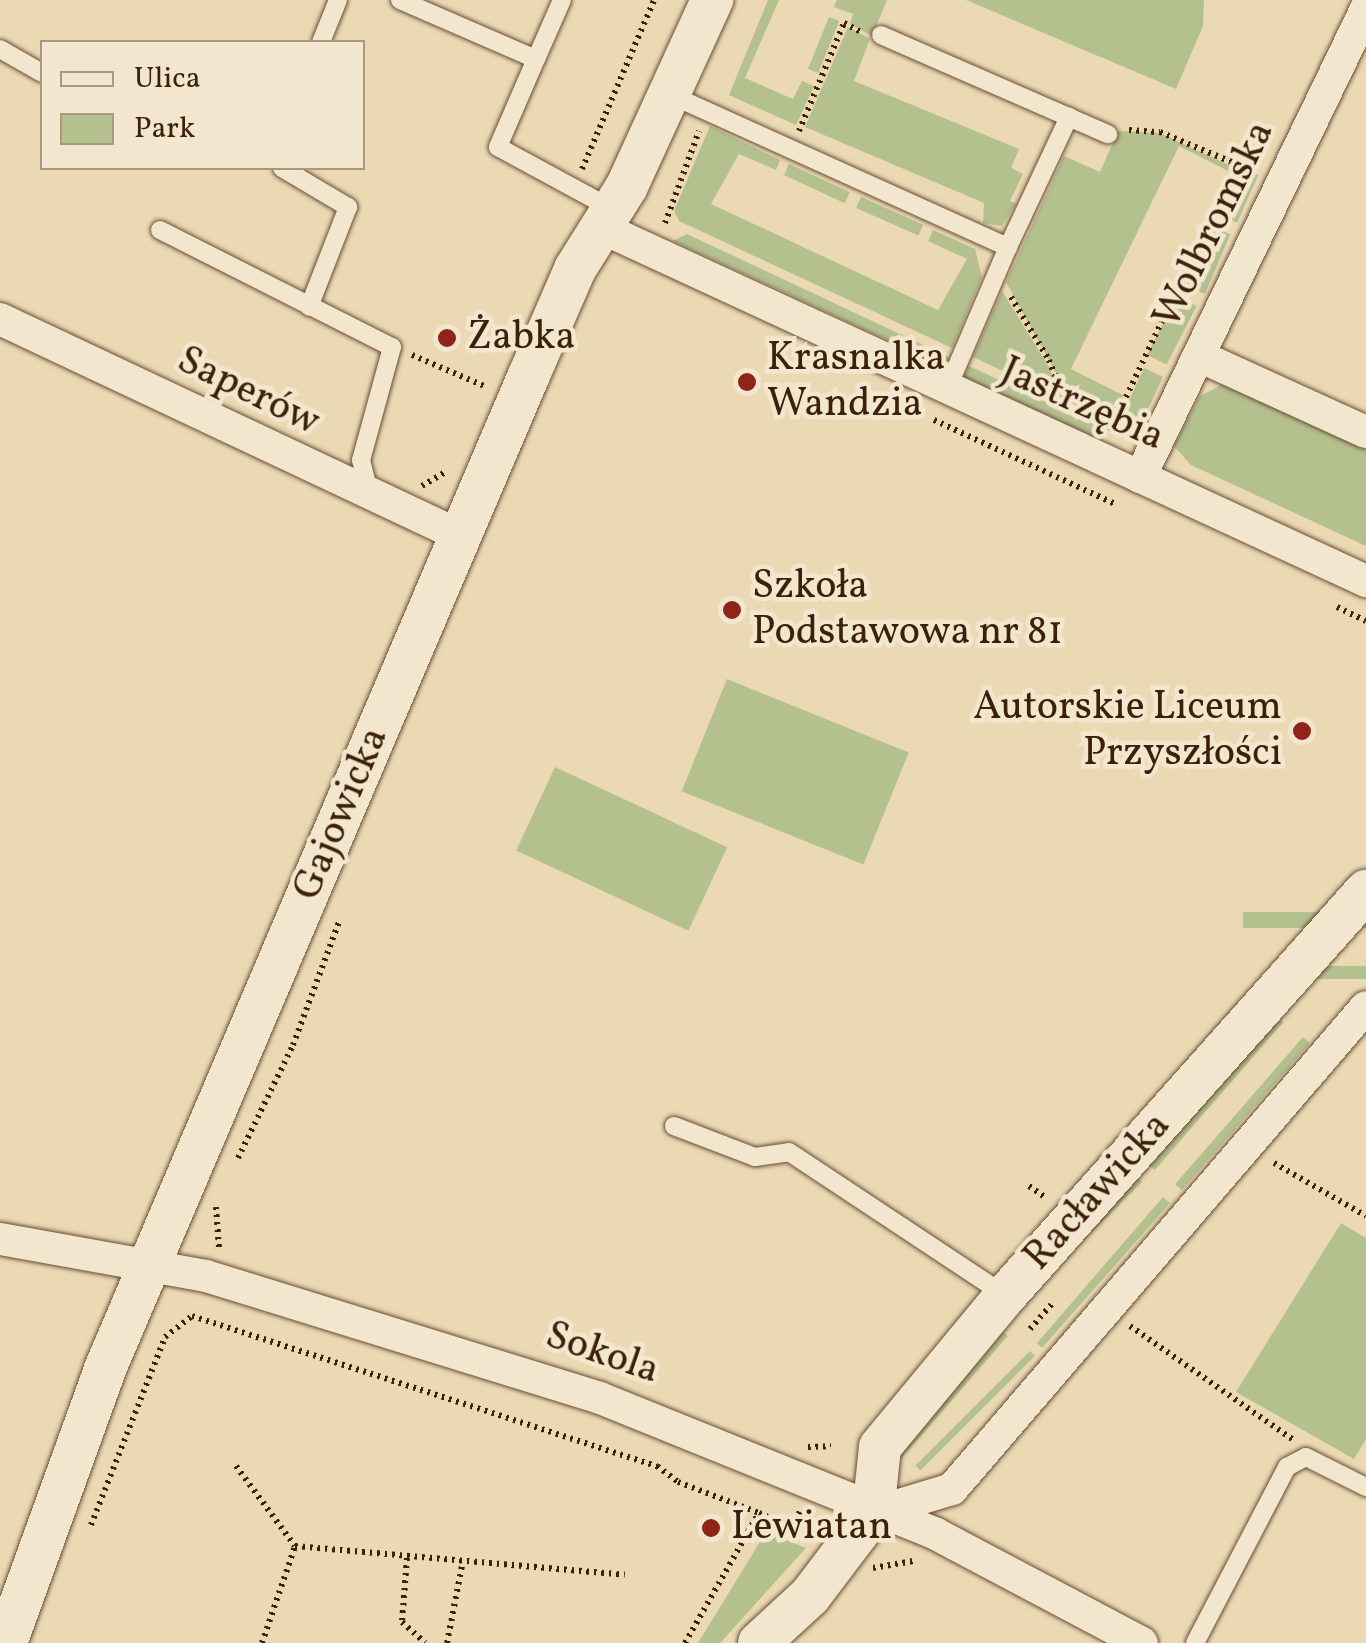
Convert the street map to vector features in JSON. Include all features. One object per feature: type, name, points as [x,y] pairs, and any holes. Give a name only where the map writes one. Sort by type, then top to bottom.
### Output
[{"type":"street","name":"Gajowicka","points":[[6,1643],[149,1264],[575,269],[607,218],[670,96],[712,0]]},
{"type":"street","name":"Wolbromska","points":[[1140,476],[1366,9]]},
{"type":"street","name":"Jastrzębia","points":[[607,218],[946,390],[1366,582]]},
{"type":"street","name":"Saperów","points":[[0,319],[370,498],[462,536]]},
{"type":"street","points":[[1199,356],[1366,432]]},
{"type":"street","name":"Racławicka","points":[[1366,891],[1005,1296],[880,1447],[873,1513],[952,1488],[1366,1008]]},
{"type":"street","name":"Sokola","points":[[0,1239],[149,1264],[562,1385],[714,1442],[873,1513],[936,1534],[1142,1643]]},
{"type":"street","points":[[758,1643],[810,1596],[873,1513]]},
{"type":"lane","points":[[321,40],[338,0]]},
{"type":"lane","points":[[400,0],[536,59]]},
{"type":"lane","points":[[562,0],[498,147],[607,218]]},
{"type":"lane","points":[[881,35],[1108,134]]},
{"type":"lane","points":[[0,49],[40,71]]},
{"type":"lane","points":[[670,96],[1008,247]]},
{"type":"lane","points":[[946,390],[1068,117]]},
{"type":"lane","points":[[285,170],[348,207],[309,307]]},
{"type":"lane","points":[[160,230],[392,347],[361,460],[370,498]]},
{"type":"lane","points":[[674,1126],[756,1156],[789,1152],[1005,1296]]},
{"type":"lane","points":[[1196,1643],[1287,1466],[1306,1457],[1366,1487]]},
{"type":"path","points":[[780,127],[797,134],[844,23],[871,38],[881,35]]},
{"type":"path","points":[[1108,134],[1160,132],[1263,176]]},
{"type":"path","points":[[1110,431],[1236,166]]},
{"type":"path","points":[[996,276],[1049,360],[1067,406]]},
{"type":"path","points":[[392,347],[484,386]]},
{"type":"path","points":[[232,1170],[326,965]]},
{"type":"path","points":[[1268,1160],[1366,1216]]},
{"type":"path","points":[[216,1253],[220,1196]]},
{"type":"path","points":[[89,1530],[164,1337],[192,1316],[658,1466],[678,1482],[792,1527],[806,1500]]},
{"type":"path","points":[[1124,1323],[1289,1430],[1306,1457]]},
{"type":"path","points":[[236,1466],[295,1546],[462,1566],[625,1575]]},
{"type":"path","points":[[685,1643],[759,1513]]},
{"type":"path","points":[[262,1643],[295,1546]]},
{"type":"path","points":[[407,1558],[402,1622],[425,1643]]},
{"type":"path","points":[[446,1643],[462,1566]]},
{"type":"green space","points":[[768,0],[779,0],[745,78],[793,99],[802,81],[814,86],[796,125],[729,95]]},
{"type":"green space","points":[[837,0],[887,0],[872,36],[850,24],[853,14],[834,7]]},
{"type":"green space","points":[[966,0],[1204,0],[1203,26],[1176,89]]},
{"type":"green space","points":[[829,17],[839,21],[818,73],[808,69]]},
{"type":"green space","points":[[848,27],[870,39],[854,81],[1019,149],[1011,168],[1023,174],[1010,201],[1016,204],[1002,226],[983,223],[984,203],[805,127]]},
{"type":"green space","points":[[710,126],[780,160],[776,170],[739,154],[711,204],[938,310],[967,259],[928,241],[933,230],[975,249],[982,277],[952,348],[679,221],[674,211]]},
{"type":"green space","points":[[1118,131],[1160,133],[1233,167],[1230,172],[1179,146],[1071,369],[1123,395],[1110,422],[1073,404],[1006,282],[1064,156],[1100,172]]},
{"type":"green space","points":[[789,164],[850,192],[845,203],[784,175]]},
{"type":"green space","points":[[1240,167],[1258,175],[1237,223],[1219,215]]},
{"type":"green space","points":[[861,197],[923,225],[918,236],[856,208]]},
{"type":"green space","points":[[1211,226],[1230,234],[1205,294],[1186,286]]},
{"type":"green space","points":[[687,234],[951,358],[948,368],[673,241]]},
{"type":"green space","points":[[1002,291],[1049,367],[1062,399],[973,357]]},
{"type":"green space","points":[[1177,296],[1197,306],[1167,365],[1147,355]]},
{"type":"green space","points":[[969,366],[1103,429],[1098,439],[964,377]]},
{"type":"green space","points":[[1144,368],[1163,377],[1136,435],[1117,426]]},
{"type":"green space","points":[[1223,384],[1366,450],[1366,546],[1191,465],[1174,446],[1200,396]]},
{"type":"green space","points":[[727,679],[909,752],[863,865],[682,791]]},
{"type":"green space","points":[[555,767],[727,847],[688,931],[516,850]]},
{"type":"green space","points":[[1243,912],[1366,912],[1366,928],[1243,928]]},
{"type":"green space","points":[[1285,966],[1366,966],[1366,979],[1285,979]]},
{"type":"green space","points":[[1275,1015],[1283,1022],[1155,1170],[1146,1163]]},
{"type":"green space","points":[[1303,1037],[1310,1043],[1182,1190],[1175,1184]]},
{"type":"green space","points":[[1135,1175],[1142,1182],[1011,1314],[1003,1307]]},
{"type":"green space","points":[[1163,1197],[1170,1203],[1042,1348],[1037,1343]]},
{"type":"green space","points":[[1341,1223],[1366,1238],[1366,1439],[1354,1459],[1236,1392]]},
{"type":"green space","points":[[1001,1330],[1008,1336],[901,1459],[894,1453]]},
{"type":"green space","points":[[1030,1351],[1035,1356],[920,1471],[915,1466]]},
{"type":"green space","points":[[766,1532],[806,1548],[720,1643],[698,1643]]},
{"type":"place","name":"Żabka","points":[[447,338]]},
{"type":"place","name":"Krasnalka Wandzia","points":[[747,382]]},
{"type":"place","name":"Szkoła Podstawowa nr 81","points":[[732,610]]},
{"type":"place","name":"Autorskie Liceum Przyszłości","points":[[1302,731]]},
{"type":"place","name":"Lewiatan","points":[[711,1528]]}]
